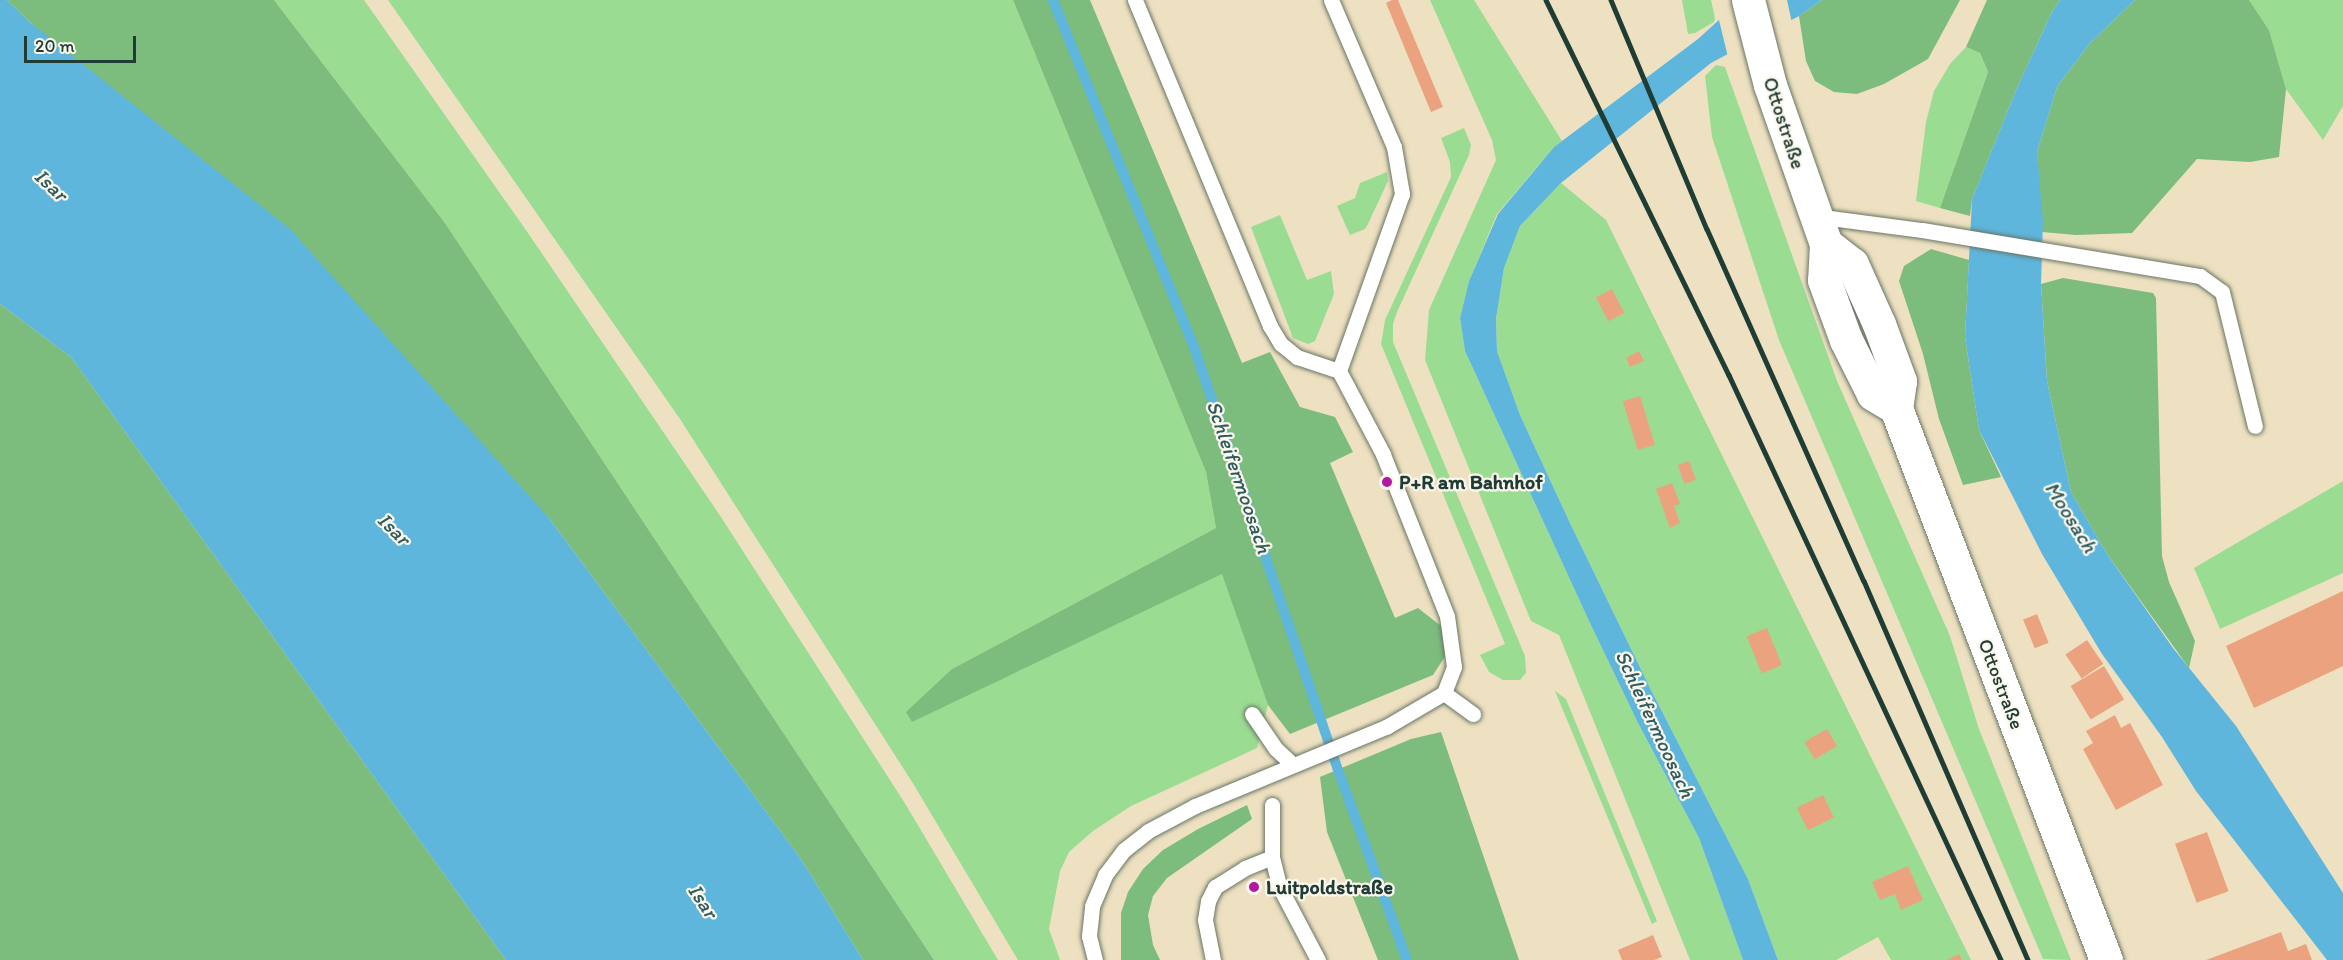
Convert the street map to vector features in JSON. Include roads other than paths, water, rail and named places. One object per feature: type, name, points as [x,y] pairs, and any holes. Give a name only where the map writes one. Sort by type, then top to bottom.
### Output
[{"type":"main road","name":"Ottostraße","points":[[1748,0],[1770,85],[1820,230],[1824,280],[1846,340],[1873,394],[1896,408],[2106,960]]},
{"type":"lane","points":[[1095,960],[1089,936],[1092,906],[1106,875],[1124,850],[1148,831],[1195,806],[1386,727],[1444,693],[1454,667],[1447,616],[1383,454],[1339,371],[1296,357],[1281,344],[1270,326],[1135,0]]},
{"type":"lane","points":[[1331,0],[1394,147],[1402,194],[1339,371]]},
{"type":"lane","points":[[1820,230],[1922,230],[2200,276],[2222,292],[2255,426]]},
{"type":"lane","points":[[1444,693],[1473,714]]},
{"type":"lane","points":[[1252,714],[1276,749],[1292,764]]},
{"type":"lane","points":[[1272,805],[1272,857],[1279,886],[1318,960]]},
{"type":"lane","points":[[1214,960],[1205,920],[1208,901],[1215,888],[1245,868],[1272,857]]},
{"type":"water","name":"Isar","points":[[0,0],[7,0],[31,23],[290,229],[549,518],[801,859],[863,960],[506,960],[71,357],[0,304]]},
{"type":"water","points":[[1741,0],[1822,0],[1799,16],[1711,63],[1561,183],[1520,226],[1504,268],[1496,319],[1497,351],[1520,415],[1570,523],[1650,688],[1748,879],[1778,960],[1743,960],[1699,838],[1638,723],[1589,621],[1465,351],[1460,318],[1469,281],[1498,214],[1554,147],[1698,39]]},
{"type":"water","name":"Moosach","points":[[2060,0],[2135,0],[2090,43],[2057,87],[2037,152],[2043,221],[2041,284],[2047,381],[2071,492],[2107,554],[2173,648],[2236,726],[2343,893],[2343,960],[2327,960],[2196,791],[2162,737],[2102,654],[2042,554],[1979,430],[1965,337],[1972,199],[2017,88],[2052,12]]},
{"type":"waterway","name":"Schleifermoosach","points":[[1053,0],[1195,350],[1341,778],[1407,960]]},
{"type":"railway","points":[[1546,0],[1729,375],[2001,960]]},
{"type":"railway","points":[[1611,0],[1707,229],[1864,581],[2028,960]]},
{"type":"place","name":"P+R am Bahnhof","points":[[1387,482]]},
{"type":"place","name":"Luitpoldstraße","points":[[1254,887]]}]
